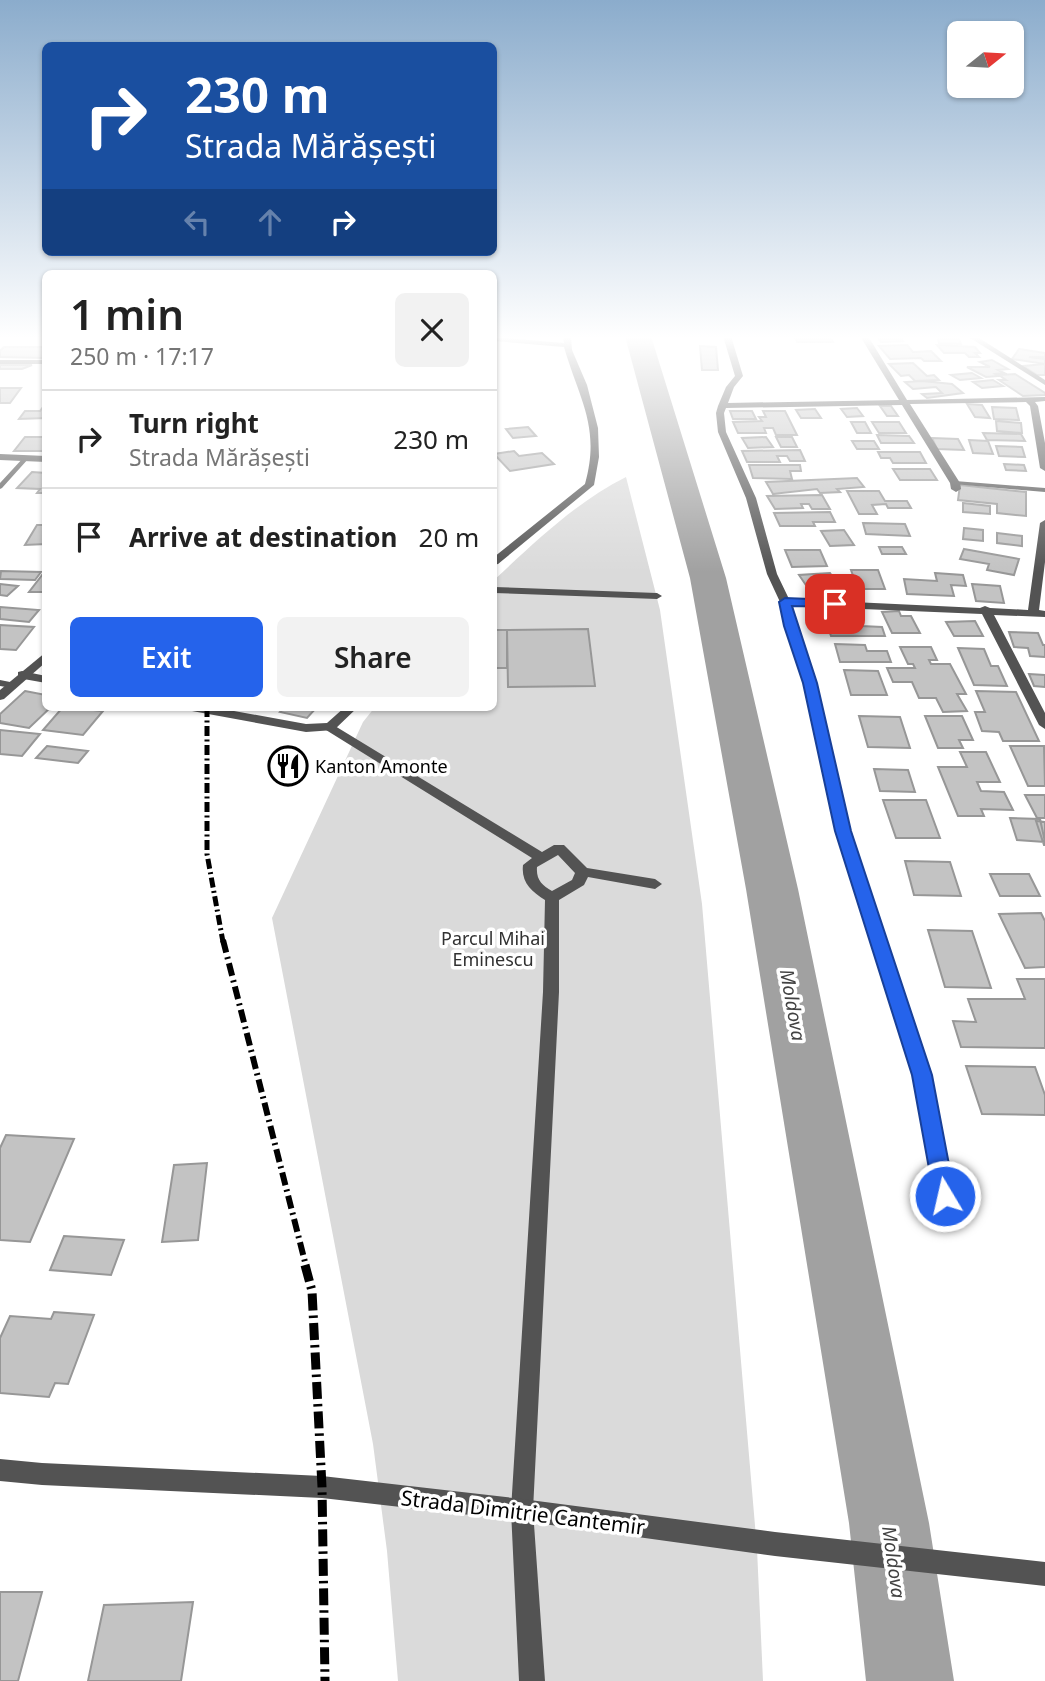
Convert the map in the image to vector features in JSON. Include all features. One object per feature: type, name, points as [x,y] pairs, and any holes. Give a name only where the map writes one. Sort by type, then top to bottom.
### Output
[{"type":"street","points":[[497,560],[589,485],[596,466],[594,429],[590,414]]},
{"type":"street","points":[[722,414],[722,432],[751,498],[772,574],[785,602],[790,626],[810,683],[843,831],[922,1075],[945,1196]]},
{"type":"street","points":[[912,414],[955,486]]},
{"type":"street","points":[[1035,414],[1045,468]]},
{"type":"street","points":[[0,457],[42,459]]},
{"type":"street","points":[[785,602],[985,609],[1039,614],[1045,523]]},
{"type":"street","points":[[497,590],[657,596]]},
{"type":"street","points":[[985,609],[1045,725]]},
{"type":"street","points":[[0,696],[6,684],[22,676],[42,658]]},
{"type":"street","points":[[22,676],[42,679]]},
{"type":"street","points":[[213,711],[306,728],[330,727],[541,857]]},
{"type":"street","points":[[330,727],[348,711]]},
{"type":"street","points":[[552,898],[536,887],[528,875],[530,865],[559,848],[582,872],[655,884]]},
{"type":"street","points":[[552,898],[579,882],[582,872]]},
{"type":"street","points":[[532,1681],[522,1510],[551,992],[552,898]]},
{"type":"street","name":"Strada Dimitrie Cantemir","points":[[0,1470],[322,1487],[522,1510],[775,1544],[1045,1574]]},
{"type":"lane","points":[[0,488],[26,458]]},
{"type":"lane","points":[[955,486],[1045,490]]},
{"type":"green space","name":"Parcul Mihai Eminescu","points":[[626,477],[660,610],[702,904],[757,1549],[763,1681],[398,1681],[387,1551],[373,1444],[272,918],[363,722],[372,711],[497,711],[497,577],[541,537],[608,487]]},
{"type":"building","points":[[22,414],[42,414],[42,418],[19,419]]},
{"type":"building","points":[[731,414],[754,414],[756,419],[733,419]]},
{"type":"building","points":[[765,414],[787,414],[797,435],[776,435],[773,428],[764,428],[766,433],[738,433],[733,422],[762,421],[759,417],[766,417]]},
{"type":"building","points":[[799,414],[819,414],[821,418],[801,418]]},
{"type":"building","points":[[845,414],[863,416],[847,417]]},
{"type":"building","points":[[973,414],[988,414],[990,418],[975,417]]},
{"type":"building","points":[[993,414],[1018,414],[1019,420],[994,419]]},
{"type":"building","points":[[996,421],[1021,423],[1022,433],[997,431]]},
{"type":"building","points":[[851,422],[865,422],[871,433],[857,433]]},
{"type":"building","points":[[872,422],[899,422],[906,433],[879,433]]},
{"type":"building","points":[[528,427],[536,436],[513,438],[506,429]]},
{"type":"building","points":[[983,433],[1021,434],[1025,441],[987,440]]},
{"type":"building","points":[[877,435],[909,436],[914,443],[881,443]]},
{"type":"building","points":[[25,437],[42,437],[42,451],[14,451]]},
{"type":"building","points":[[766,437],[773,447],[748,448],[742,438]]},
{"type":"building","points":[[776,437],[792,437],[797,447],[781,447]]},
{"type":"building","points":[[932,438],[958,439],[964,450],[937,449]]},
{"type":"building","points":[[969,440],[988,441],[993,454],[973,453]]},
{"type":"building","points":[[852,441],[874,441],[879,449],[857,449]]},
{"type":"building","points":[[996,446],[1022,447],[1025,457],[999,456]]},
{"type":"building","points":[[800,450],[805,461],[790,461],[787,456],[777,456],[780,462],[747,462],[742,451]]},
{"type":"building","points":[[514,451],[519,456],[542,453],[554,464],[510,471],[497,457],[497,454]]},
{"type":"building","points":[[878,452],[920,452],[926,463],[893,463],[890,458],[881,458]]},
{"type":"building","points":[[1004,464],[1024,465],[1026,471],[1006,470]]},
{"type":"building","points":[[749,465],[800,465],[801,471],[790,471],[792,479],[753,478]]},
{"type":"building","points":[[893,469],[930,469],[937,480],[900,480]]},
{"type":"building","points":[[32,472],[42,473],[42,493],[37,493],[40,489],[17,488]]},
{"type":"building","points":[[857,478],[864,487],[820,493],[817,489],[773,494],[766,482]]},
{"type":"building","points":[[960,485],[1026,492],[1026,516],[997,513],[997,504],[958,500]]},
{"type":"building","points":[[847,491],[879,491],[885,501],[907,501],[911,508],[872,505],[877,514],[859,514]]},
{"type":"building","points":[[822,495],[830,509],[812,509],[809,504],[801,504],[803,508],[775,509],[767,496]]},
{"type":"building","points":[[963,503],[990,506],[990,514],[963,512]]},
{"type":"building","points":[[830,512],[835,522],[813,522],[815,526],[780,526],[774,513]]},
{"type":"building","points":[[863,523],[905,524],[910,536],[866,534]]},
{"type":"building","points":[[37,525],[42,525],[42,544],[25,545]]},
{"type":"building","points":[[964,528],[983,530],[983,541],[963,539]]},
{"type":"building","points":[[844,530],[854,545],[830,546],[821,531]]},
{"type":"building","points":[[997,533],[1022,536],[1022,546],[997,543]]},
{"type":"building","points":[[879,547],[902,547],[906,554],[882,554]]},
{"type":"building","points":[[964,549],[1019,559],[1014,575],[987,570],[989,564],[960,559]]},
{"type":"building","points":[[785,550],[820,550],[827,566],[792,567]]},
{"type":"building","points":[[851,570],[878,570],[885,589],[858,589]]},
{"type":"building","points":[[1,571],[41,572],[35,580],[0,579]]},
{"type":"building","points":[[830,573],[841,589],[810,591],[799,575]]},
{"type":"building","points":[[935,573],[963,575],[966,586],[951,585],[954,596],[907,594],[904,579],[937,581]]},
{"type":"building","points":[[42,575],[42,592],[29,592]]},
{"type":"building","points":[[0,584],[18,586],[7,596],[0,595]]},
{"type":"building","points":[[972,584],[1000,586],[1004,603],[976,601]]},
{"type":"building","points":[[0,607],[39,610],[29,622],[0,619]]},
{"type":"building","points":[[899,611],[901,616],[911,616],[920,633],[892,633],[882,612]]},
{"type":"building","points":[[824,615],[857,616],[861,626],[882,627],[885,636],[831,636]]},
{"type":"building","points":[[975,621],[983,636],[954,636],[946,622]]},
{"type":"building","points":[[0,625],[34,627],[16,650],[0,649]]},
{"type":"building","points":[[588,629],[595,686],[508,687],[507,630]]},
{"type":"building","points":[[497,630],[507,630],[507,668],[497,668]]},
{"type":"building","points":[[1009,632],[1038,633],[1045,645],[1045,657],[1030,656],[1028,648],[1014,647]]},
{"type":"building","points":[[835,644],[865,645],[867,651],[887,651],[891,662],[840,662]]},
{"type":"building","points":[[900,647],[931,647],[937,660],[929,660],[931,664],[950,664],[966,694],[957,694],[967,711],[943,712],[936,698],[919,698],[912,682],[893,682],[887,668],[915,668],[913,664],[908,664]]},
{"type":"building","points":[[958,648],[984,649],[991,666],[998,666],[1007,686],[974,685]]},
{"type":"building","points":[[844,670],[878,671],[887,695],[851,695]]},
{"type":"building","points":[[1029,674],[1045,675],[1045,687],[1034,686]]},
{"type":"building","points":[[25,691],[42,694],[42,711],[47,711],[29,728],[0,723],[0,714]]},
{"type":"building","points":[[976,691],[1016,692],[1039,741],[1003,741],[999,732],[982,731],[975,712],[985,712]]},
{"type":"building","points":[[60,711],[103,711],[83,735],[43,730]]},
{"type":"building","points":[[281,711],[313,711],[307,718]]},
{"type":"building","points":[[859,716],[900,717],[910,748],[868,747]]},
{"type":"building","points":[[925,716],[962,716],[973,740],[959,740],[963,748],[938,748]]},
{"type":"building","points":[[0,730],[40,734],[22,756],[0,754]]},
{"type":"building","points":[[47,746],[88,751],[78,763],[36,758]]},
{"type":"building","points":[[1010,746],[1044,746],[1045,786],[1028,786]]},
{"type":"building","points":[[960,752],[986,752],[1000,782],[977,782],[981,791],[1004,792],[1013,810],[981,809],[984,816],[958,816],[938,767],[967,767]]},
{"type":"building","points":[[874,769],[908,770],[915,792],[880,791]]},
{"type":"building","points":[[1025,795],[1045,795],[1045,818],[1037,818]]},
{"type":"building","points":[[883,800],[926,800],[940,838],[896,838]]},
{"type":"building","points":[[1010,818],[1040,819],[1045,842],[1017,840]]},
{"type":"building","points":[[1036,821],[1045,822],[1045,845],[1044,845]]},
{"type":"building","points":[[905,861],[950,862],[961,896],[914,895]]},
{"type":"building","points":[[990,874],[1029,874],[1040,896],[1000,896]]},
{"type":"building","points":[[1041,913],[1045,921],[1045,967],[1025,968],[999,914]]},
{"type":"building","points":[[928,930],[972,931],[991,988],[945,987]]},
{"type":"building","points":[[1017,979],[1045,979],[1045,1048],[961,1047],[953,1021],[976,1022],[968,999],[1025,999]]},
{"type":"building","points":[[966,1066],[1035,1067],[1045,1095],[1045,1115],[982,1114]]},
{"type":"building","points":[[6,1135],[74,1139],[30,1242],[0,1240],[0,1148]]},
{"type":"building","points":[[207,1163],[198,1240],[162,1242],[174,1165]]},
{"type":"building","points":[[64,1236],[124,1240],[111,1275],[50,1270]]},
{"type":"building","points":[[54,1312],[94,1315],[68,1384],[55,1383],[49,1397],[0,1393],[0,1338],[10,1316],[51,1319]]},
{"type":"building","points":[[0,1592],[42,1592],[18,1681],[0,1681]]},
{"type":"building","points":[[193,1602],[181,1681],[88,1681],[104,1605]]},
{"type":"waterway","name":"Moldova","points":[[661,414],[708,578],[772,889],[889,1523],[910,1681]]},
{"type":"railway","points":[[207,711],[207,854],[223,942]]},
{"type":"railway","points":[[223,940],[306,1266]]},
{"type":"railway","points":[[305,1265],[312,1291],[322,1487],[325,1681]]},
{"type":"place","name":"Kanton Amonte","points":[[288,766]]},
{"type":"route","points":[[835,604],[785,602],[790,626],[810,683],[843,831],[922,1075],[945,1196]]}]
